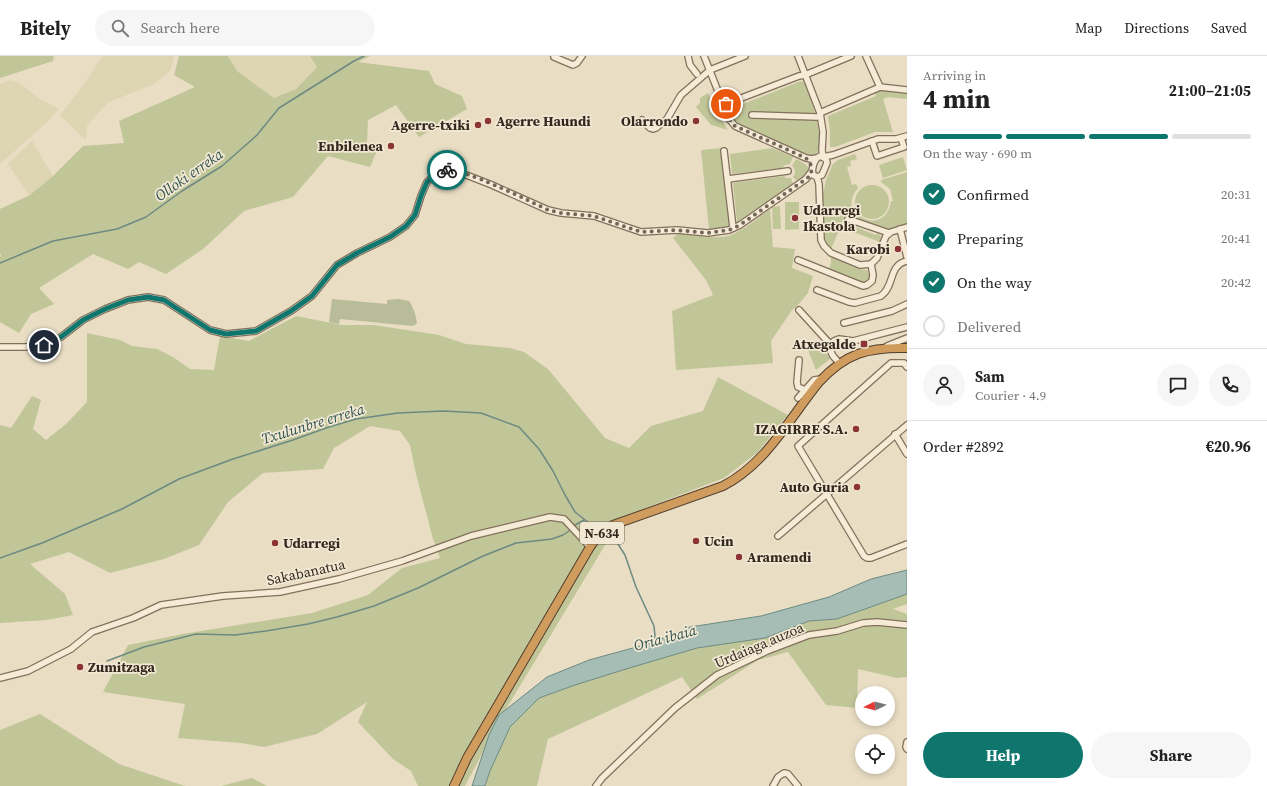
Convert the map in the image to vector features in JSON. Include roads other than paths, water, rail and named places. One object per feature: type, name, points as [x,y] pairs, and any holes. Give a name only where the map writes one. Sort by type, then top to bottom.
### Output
[{"type":"highway","name":"N-634","points":[[454,786],[467,758],[590,547],[601,533],[613,525],[723,486],[744,473],[757,462],[768,450],[822,379],[840,363],[858,354],[871,350],[883,348],[907,348]]},
{"type":"street","points":[[554,57],[573,65],[578,63],[582,56]]},
{"type":"street","points":[[688,56],[690,65],[697,74]]},
{"type":"street","points":[[704,56],[729,119],[735,126],[811,159],[836,154],[872,141],[878,139],[896,139],[904,137],[904,147],[877,156],[872,141]]},
{"type":"street","points":[[642,120],[653,129],[662,124],[667,119],[681,95],[710,70],[745,56]]},
{"type":"street","points":[[0,347],[44,345],[61,337],[83,320],[105,309],[128,300],[148,297],[164,300],[210,330],[226,334],[256,331],[291,311],[312,296],[337,265],[357,253],[390,237],[406,226],[415,215],[427,182],[439,171],[451,169],[492,185],[548,210],[561,213],[594,216],[641,232],[676,230],[708,233],[733,228],[746,221],[806,179],[821,157],[823,132],[798,56]]},
{"type":"street","points":[[723,105],[805,75],[851,56]]},
{"type":"street","points":[[866,56],[880,87]]},
{"type":"street","points":[[752,115],[818,115],[880,87],[907,90]]},
{"type":"street","points":[[724,151],[733,228]]},
{"type":"street","points":[[806,179],[822,175],[830,159],[836,154]]},
{"type":"street","points":[[821,157],[827,160],[827,165]]},
{"type":"street","points":[[806,158],[810,163],[813,175],[816,177],[819,184],[821,240],[828,251],[860,265],[871,264],[877,258],[886,236],[889,233]]},
{"type":"street","points":[[728,179],[788,171]]},
{"type":"street","points":[[848,219],[889,233],[907,228]]},
{"type":"street","points":[[900,230],[907,257]]},
{"type":"street","points":[[798,260],[864,286],[869,284],[873,279],[871,264]]},
{"type":"street","points":[[817,290],[849,302],[881,296],[887,289],[896,266],[907,261]]},
{"type":"street","points":[[844,323],[892,311],[907,304]]},
{"type":"street","points":[[799,310],[831,345]]},
{"type":"street","points":[[840,363],[831,353],[831,345],[834,341],[838,339],[853,341],[907,327]]},
{"type":"street","points":[[883,348],[907,338]]},
{"type":"street","points":[[799,360],[798,387],[805,390]]},
{"type":"street","points":[[906,364],[891,363],[798,446],[864,556],[867,558],[907,544]]},
{"type":"street","points":[[798,398],[814,380],[822,379]]},
{"type":"street","points":[[778,536],[907,425]]},
{"type":"street","points":[[895,434],[907,454]]},
{"type":"street","name":"Sakabanatua","points":[[0,678],[28,671],[71,649],[92,632],[133,618],[161,605],[223,596],[280,592],[294,589],[338,579],[402,561],[471,536],[550,517],[564,519],[590,547]]},
{"type":"street","name":"Urdaiaga auzoa","points":[[596,786],[602,778],[675,708],[717,675],[767,651],[809,635],[837,631],[863,623],[878,622],[907,625]]},
{"type":"street","points":[[907,742],[907,749]]},
{"type":"street","points":[[773,786],[778,777],[784,773],[788,774],[798,786]]},
{"type":"water","name":"Oria ibaia","points":[[907,570],[907,594],[837,619],[809,621],[765,638],[697,648],[575,685],[539,698],[510,727],[490,771],[485,786],[472,786],[489,735],[499,715],[547,677],[589,660],[651,643],[690,627],[761,616],[829,597],[871,579]]},
{"type":"waterway","name":"Olloki erreka","points":[[0,263],[53,241],[117,229],[146,217],[182,191],[222,166],[257,135],[279,108],[364,56]]},
{"type":"waterway","name":"Txulunbre erreka","points":[[0,558],[42,543],[122,509],[179,479],[233,459],[356,419],[398,413],[443,411],[481,413],[519,427],[539,449],[553,471],[575,512],[598,530]]},
{"type":"waterway","points":[[575,525],[584,520]]},
{"type":"waterway","points":[[107,661],[144,647],[196,634],[235,635],[308,624],[337,617],[374,606],[418,588],[483,556],[516,543],[552,539],[569,531]]},
{"type":"waterway","name":"Txulunbre erreka","points":[[607,535],[616,541],[625,555],[636,587],[654,626],[654,644]]},
{"type":"place","name":"Agerre Haundi","points":[[488,121]]},
{"type":"place","name":"Olarrondo","points":[[696,121]]},
{"type":"place","name":"Agerre-txiki","points":[[478,125]]},
{"type":"place","name":"Enbilenea","points":[[391,146]]},
{"type":"place","name":"Udarregi Ikastola","points":[[795,218]]},
{"type":"place","name":"Karobi","points":[[898,249]]},
{"type":"place","name":"Atxegalde","points":[[864,344]]},
{"type":"place","name":"IZAGIRRE S.A.","points":[[856,429]]},
{"type":"place","name":"Auto Guria","points":[[857,487]]},
{"type":"place","name":"Ucin","points":[[696,541]]},
{"type":"place","name":"Udarregi","points":[[275,543]]},
{"type":"place","name":"Aramendi","points":[[739,557]]},
{"type":"place","name":"Zumitzaga","points":[[80,667]]}]
